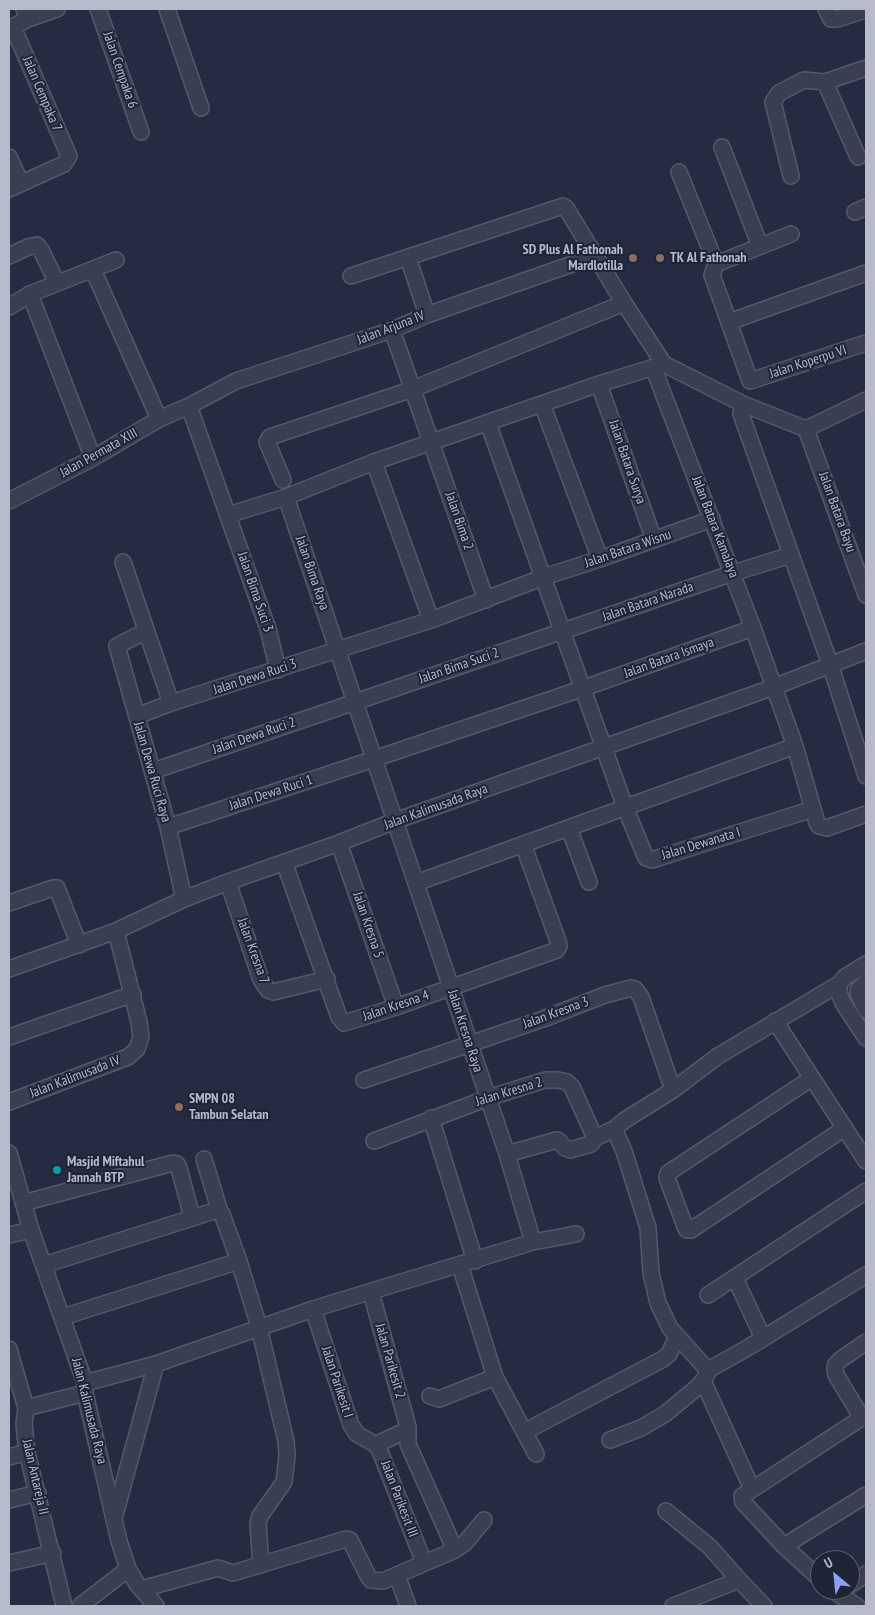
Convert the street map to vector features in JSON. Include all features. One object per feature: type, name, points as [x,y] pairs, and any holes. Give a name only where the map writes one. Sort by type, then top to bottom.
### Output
[{"type":"street","points":[[11,28],[26,14],[57,9]]},
{"type":"street","name":"Jalan Cempaka 6","points":[[98,9],[142,132]]},
{"type":"street","points":[[167,9],[201,108]]},
{"type":"street","points":[[826,9],[831,19],[837,20],[866,10]]},
{"type":"street","name":"Jalan Cempaka 7","points":[[11,28],[69,156],[64,164],[15,186]]},
{"type":"street","points":[[791,176],[773,102],[779,93],[804,80],[825,82],[866,68]]},
{"type":"street","points":[[825,82],[858,157]]},
{"type":"street","points":[[722,147],[760,246]]},
{"type":"street","points":[[9,157],[15,186]]},
{"type":"street","points":[[680,172],[716,264],[712,275],[729,322],[866,273]]},
{"type":"street","name":"Jalan Batara KamaJaya","points":[[350,276],[560,206],[566,208],[624,303],[658,365],[712,520],[795,746],[817,823],[827,828],[866,814]]},
{"type":"street","points":[[716,264],[792,234]]},
{"type":"street","points":[[9,256],[28,247],[37,246],[57,283]]},
{"type":"street","name":"Jalan Arjuna IV","points":[[189,406],[236,381],[392,330],[427,315],[595,256]]},
{"type":"street","points":[[408,257],[427,315]]},
{"type":"street","points":[[9,307],[30,294],[116,260]]},
{"type":"street","points":[[92,270],[159,419]]},
{"type":"street","points":[[30,294],[93,458]]},
{"type":"street","points":[[284,480],[267,442],[270,437],[413,389],[624,303]]},
{"type":"street","name":"Jalan Koperpu VI","points":[[729,322],[750,381],[866,343]]},
{"type":"street","name":"Jalan Bima 2","points":[[392,330],[486,600]]},
{"type":"street","points":[[228,515],[286,497],[374,462],[658,365],[743,404],[806,429],[866,400]]},
{"type":"street","name":"Jalan Batara Surya","points":[[599,384],[654,540]]},
{"type":"street","points":[[542,404],[600,559]]},
{"type":"street","points":[[743,404],[742,414],[830,664],[866,776]]},
{"type":"street","name":"Jalan Permata XIII","points":[[9,501],[93,458],[159,419],[189,406]]},
{"type":"street","name":"Jalan Bima Suci 3","points":[[189,406],[268,629],[278,670]]},
{"type":"street","name":"Jalan Dewanata I","points":[[488,423],[605,747],[625,808],[646,858],[652,860],[813,809]]},
{"type":"street","name":"Jalan Batara Bayu","points":[[806,429],[866,596]]},
{"type":"street","points":[[374,462],[431,620]]},
{"type":"street","name":"Jalan Bima Raya","points":[[286,497],[374,759]]},
{"type":"street","name":"Jalan Batara Wisnu","points":[[431,620],[544,577],[712,520]]},
{"type":"street","name":"Jalan Batara Narada","points":[[563,631],[791,555]]},
{"type":"street","points":[[123,562],[171,703]]},
{"type":"street","name":"Jalan Dewa Ruci 3","points":[[137,716],[171,703],[431,620]]},
{"type":"street","name":"Jalan Batara Ismaya","points":[[374,759],[753,628]]},
{"type":"street","name":"Jalan Dewa Ruci Raya","points":[[146,631],[117,646],[168,827],[184,899]]},
{"type":"street","name":"Jalan Bima Suci 2","points":[[355,702],[563,631]]},
{"type":"street","name":"Jalan Kalimusada Raya","points":[[9,969],[116,931],[184,899],[228,882],[774,687],[866,651]]},
{"type":"street","name":"Jalan Dewa Ruci 2","points":[[153,771],[355,702]]},
{"type":"street","points":[[416,883],[795,746]]},
{"type":"street","name":"Jalan Kresna Raya","points":[[374,759],[507,1154],[533,1242]]},
{"type":"street","name":"Jalan Dewa Ruci 1","points":[[168,827],[374,759]]},
{"type":"street","points":[[569,828],[589,882]]},
{"type":"street","name":"Jalan Kresna 5","points":[[339,843],[396,1007]]},
{"type":"street","name":"Jalan Kresna 4","points":[[327,980],[341,1021],[354,1021],[554,952],[559,946],[523,844]]},
{"type":"street","points":[[284,862],[327,980]]},
{"type":"street","name":"Jalan Kresna 7","points":[[228,882],[262,980],[268,990],[273,992],[327,980]]},
{"type":"street","points":[[9,903],[57,888],[79,945]]},
{"type":"street","name":"Jalan Kalimusada IV","points":[[9,1102],[128,1057],[137,1049],[141,1037],[133,994],[116,931]]},
{"type":"street","points":[[507,1154],[557,1140],[560,1141],[564,1148],[570,1150],[591,1144],[594,1138],[614,1130],[625,1120],[673,1090],[718,1056],[839,984],[845,977],[866,964]]},
{"type":"street","points":[[866,982],[858,990],[866,1010]]},
{"type":"street","points":[[839,984],[839,993],[843,1003],[866,1038]]},
{"type":"street","name":"Jalan Kresna 3","points":[[469,1043],[614,993],[630,988],[635,989],[641,997],[673,1090]]},
{"type":"street","points":[[9,1037],[133,994]]},
{"type":"street","points":[[775,1021],[866,1161]]},
{"type":"street","points":[[364,1080],[469,1043]]},
{"type":"street","points":[[812,1078],[668,1173],[667,1178],[686,1229],[691,1230],[845,1128]]},
{"type":"street","name":"Jalan Kresna 2","points":[[374,1141],[431,1118],[545,1080],[567,1082],[574,1092],[594,1138]]},
{"type":"street","points":[[431,1118],[475,1261]]},
{"type":"street","points":[[614,1130],[624,1151],[648,1228],[651,1273],[658,1303],[670,1328],[704,1366],[752,1489]]},
{"type":"street","name":"Jalan Kalimusada Raya","points":[[9,1153],[12,1176],[63,1317],[85,1388],[119,1541],[128,1569],[156,1606]]},
{"type":"street","points":[[204,1159],[220,1212],[239,1261],[259,1327],[288,1456],[284,1482],[260,1516],[258,1524],[261,1565]]},
{"type":"street","points":[[23,1203],[177,1164],[192,1217]]},
{"type":"street","points":[[708,1295],[866,1191]]},
{"type":"street","points":[[44,1265],[214,1210],[220,1212]]},
{"type":"street","points":[[9,1235],[31,1230]]},
{"type":"street","points":[[26,1408],[313,1309],[533,1242],[576,1234]]},
{"type":"street","points":[[63,1317],[239,1261]]},
{"type":"street","points":[[460,1265],[495,1377],[536,1454]]},
{"type":"street","points":[[610,1440],[641,1428],[665,1414],[706,1375],[762,1338],[866,1275]]},
{"type":"street","points":[[735,1278],[762,1338]]},
{"type":"street","name":"Jalan Parikesit 2","points":[[371,1292],[408,1427],[408,1444],[455,1550]]},
{"type":"street","name":"Jalan Parikesit I","points":[[313,1309],[353,1431],[375,1444]]},
{"type":"street","points":[[524,1432],[663,1359],[669,1354],[678,1336]]},
{"type":"street","points":[[810,1570],[784,1546],[743,1502],[742,1496],[864,1416],[836,1375],[835,1369],[836,1364],[840,1360],[866,1342]]},
{"type":"street","name":"Jalan Antareja II","points":[[10,1356],[26,1408],[24,1424],[27,1452],[53,1553],[64,1606]]},
{"type":"street","points":[[114,1518],[156,1364]]},
{"type":"street","points":[[430,1396],[439,1399],[495,1377]]},
{"type":"street","points":[[375,1444],[407,1430]]},
{"type":"street","name":"Jalan Parikesit III","points":[[375,1444],[384,1460],[421,1555]]},
{"type":"street","points":[[9,1457],[27,1452]]},
{"type":"street","points":[[9,1500],[38,1493]]},
{"type":"street","points":[[784,1546],[866,1495]]},
{"type":"street","points":[[666,1511],[710,1547],[764,1606]]},
{"type":"street","points":[[142,1589],[218,1568],[233,1572],[348,1539],[368,1576],[372,1580],[384,1581],[455,1550],[465,1543],[484,1520]]},
{"type":"street","points":[[9,1563],[53,1553]]},
{"type":"street","points":[[80,1606],[128,1569]]},
{"type":"street","points":[[397,1575],[408,1606]]},
{"type":"street","points":[[673,1606],[739,1580]]},
{"type":"place","name":"SD Plus Al Fathonah Mardlotilla","points":[[633,258]]},
{"type":"place","name":"TK Al Fathonah","points":[[660,258]]},
{"type":"place","name":"SMPN 08 Tambun Selatan","points":[[179,1107]]},
{"type":"place","name":"Masjid Miftahul Jannah BTP","points":[[57,1170]]}]
